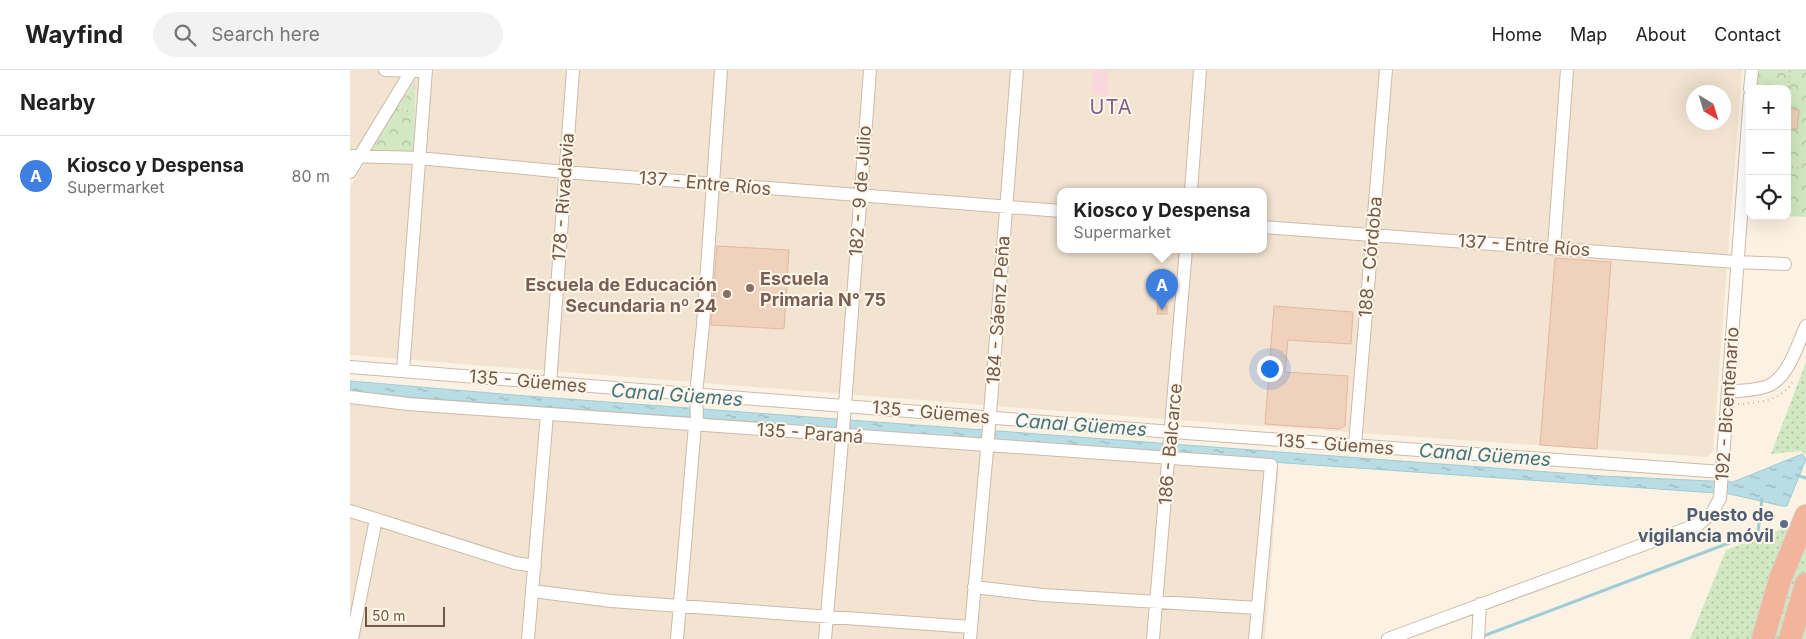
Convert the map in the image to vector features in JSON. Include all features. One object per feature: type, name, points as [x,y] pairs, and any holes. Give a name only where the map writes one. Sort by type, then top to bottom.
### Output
[{"type":"highway","points":[[1763,639],[1780,579],[1805,518]]},
{"type":"highway","points":[[1790,639],[1806,584]]},
{"type":"street","points":[[385,70],[426,72],[403,371]]},
{"type":"street","points":[[350,172],[355,156],[388,109],[412,70]]},
{"type":"street","name":"178 - Rivadavia","points":[[550,384],[573,70]]},
{"type":"street","points":[[677,639],[696,423],[696,398],[721,70]]},
{"type":"street","name":"182 - 9 de Julio","points":[[825,639],[845,408],[870,70]]},
{"type":"street","name":"184 - Sáenz Peña","points":[[970,633],[988,442],[1018,70]]},
{"type":"street","points":[[1191,188],[1200,70]]},
{"type":"street","name":"188 - Córdoba","points":[[1355,445],[1386,70]]},
{"type":"street","points":[[1554,247],[1567,70]]},
{"type":"street","points":[[1750,85],[1752,70]]},
{"type":"street","name":"192 - Bicentenario","points":[[1388,639],[1699,524],[1712,513],[1720,498],[1747,130]]},
{"type":"street","name":"137 - Entre Ríos","points":[[355,156],[419,158],[565,172],[1057,212]]},
{"type":"street","name":"137 - Entre Ríos","points":[[1267,227],[1785,264]]},
{"type":"street","name":"186 - Balcarce","points":[[1153,639],[1186,253]]},
{"type":"street","points":[[1728,392],[1763,387],[1780,378],[1806,326]]},
{"type":"street","name":"135 - Güemes","points":[[350,367],[550,384],[630,388],[696,398],[845,408],[989,421],[1355,445],[1722,474]]},
{"type":"street","name":"135 - Paraná","points":[[350,397],[408,404],[842,434],[988,442],[1169,455],[1271,465],[1258,608]]},
{"type":"street","points":[[528,639],[547,414]]},
{"type":"street","points":[[350,511],[515,563],[535,566]]},
{"type":"street","points":[[352,639],[376,519]]},
{"type":"street","points":[[974,587],[1043,595],[1258,608],[1256,639]]},
{"type":"street","points":[[533,591],[611,601],[826,616],[970,633]]},
{"type":"street","points":[[1478,639],[1480,604]]},
{"type":"path","points":[[1789,85],[1790,70]]},
{"type":"path","points":[[388,109],[422,113]]},
{"type":"path","points":[[1791,167],[1806,168]]},
{"type":"path","points":[[1735,408],[1737,404],[1754,404],[1772,400],[1782,394],[1793,382],[1796,375]]},
{"type":"shaded area","points":[[350,70],[407,70],[350,161]]},
{"type":"shaded area","points":[[420,70],[1742,70],[1713,451],[1707,457],[1161,419],[350,355],[350,187]]},
{"type":"shaded area","points":[[1093,70],[1109,70],[1107,96],[1091,94]]},
{"type":"shaded area","points":[[350,404],[848,439],[1160,464],[1279,468],[1265,639],[350,639]]},
{"type":"green space","points":[[1757,70],[1806,70],[1806,217],[1791,216],[1791,85],[1756,85]]},
{"type":"green space","points":[[415,82],[414,153],[367,151]]},
{"type":"green space","points":[[1806,362],[1806,455],[1801,451],[1771,454]]},
{"type":"green space","points":[[1806,520],[1806,639],[1690,639],[1726,550]]},
{"type":"water","name":"Canal Güemes","points":[[350,381],[514,395],[1602,476],[1733,482],[1802,454],[1806,459],[1787,506],[1782,506],[1730,494],[1142,453],[758,422],[377,395],[350,392]]},
{"type":"building","points":[[1791,109],[1799,110],[1797,129],[1791,128]]},
{"type":"building","name":"Escuela Primaria N° 75","points":[[717,246],[789,250],[784,329],[711,325]]},
{"type":"building","points":[[1555,258],[1611,262],[1597,449],[1540,445]]},
{"type":"building","points":[[1158,305],[1167,306],[1167,314],[1157,314]]},
{"type":"building","points":[[1274,306],[1353,312],[1351,344],[1288,340],[1285,372],[1348,376],[1345,426],[1339,429],[1265,424]]},
{"type":"waterway","name":"Canal Güemes","points":[[1796,475],[1806,478]]},
{"type":"waterway","points":[[1486,635],[1758,532],[1762,499]]},
{"type":"place","name":"Escuela Primaria N° 75","points":[[750,288]]},
{"type":"place","name":"Escuela de Educación Secundaria nº 24","points":[[727,294]]},
{"type":"place","name":"Kiosco y Despensa","points":[[1162,310]]},
{"type":"place","name":"Puesto de vigilancia móvil","points":[[1784,524]]},
{"type":"district","name":"UTA","points":[[1111,107]]}]
